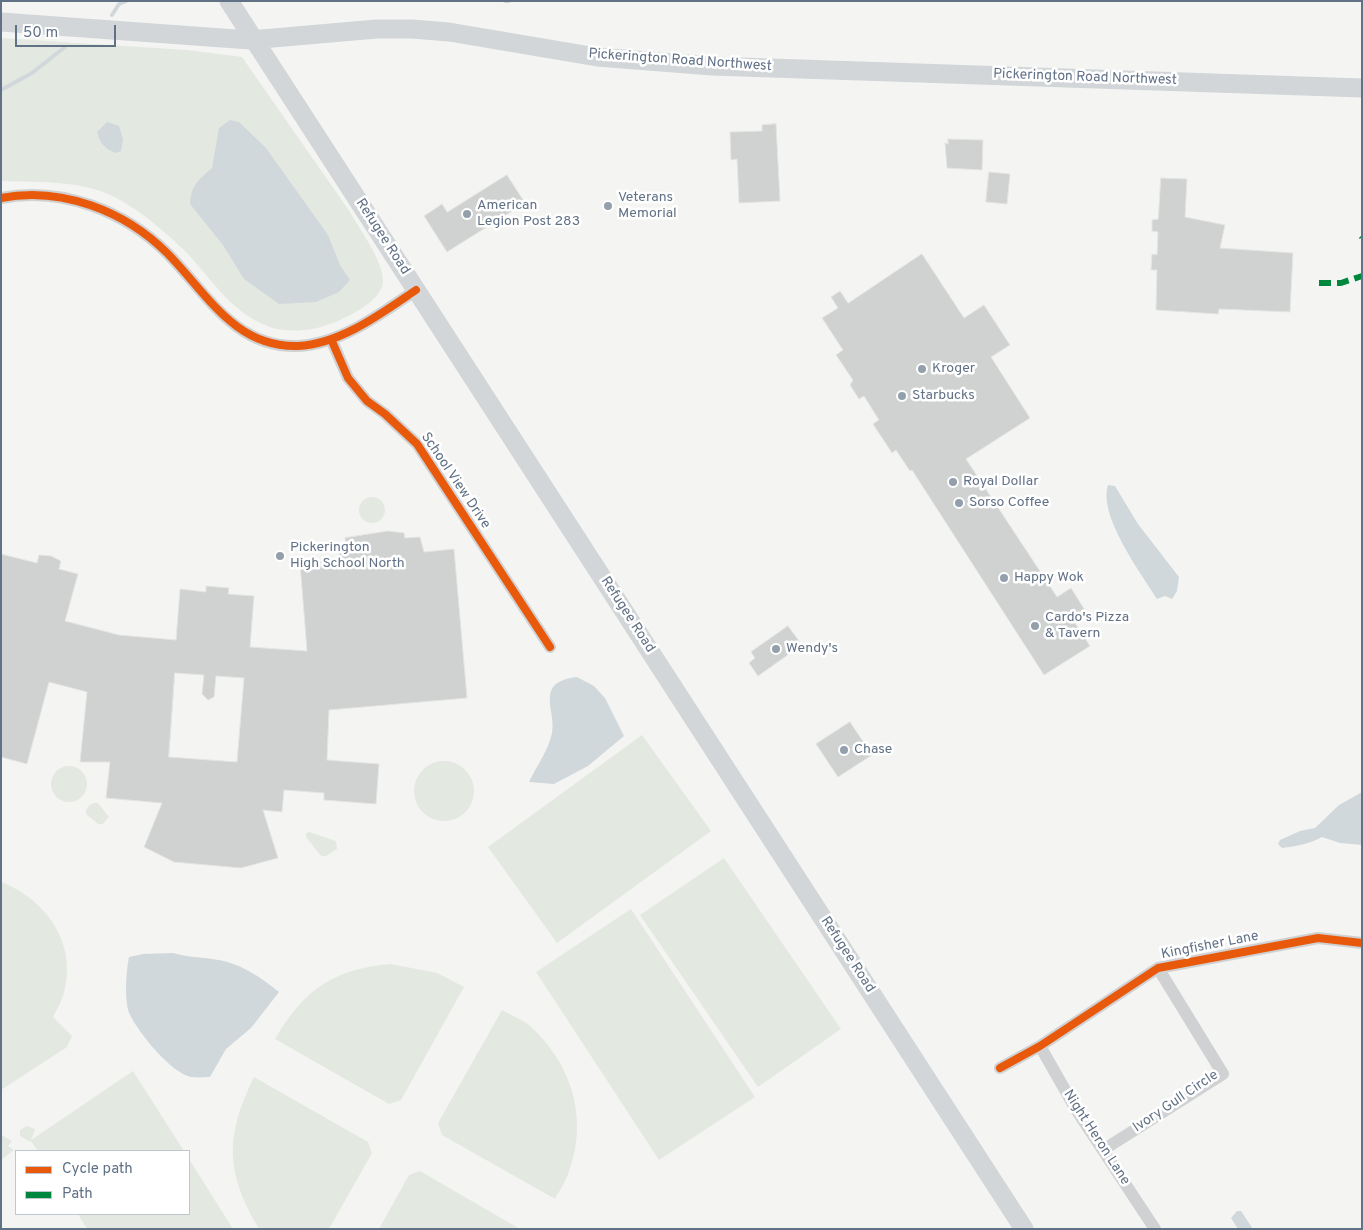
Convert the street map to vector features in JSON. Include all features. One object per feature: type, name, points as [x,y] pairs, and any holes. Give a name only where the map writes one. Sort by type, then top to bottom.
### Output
[{"type":"main road","name":"Refugee Road","points":[[229,1],[1024,1229]]},
{"type":"main road","name":"Pickerington Road Northwest","points":[[1,22],[254,40],[377,29],[412,30],[458,34],[597,57],[712,66],[1362,88]]},
{"type":"street","points":[[1,198],[50,196],[70,199],[127,221],[156,242],[226,319],[242,331],[261,340],[298,346],[331,339],[384,311],[416,290]]},
{"type":"street","name":"School View Drive","points":[[331,339],[348,378],[357,392],[406,432],[417,444],[550,647]]},
{"type":"street","name":"Kingfisher Lane","points":[[1000,1068],[1040,1046],[1158,968],[1318,938],[1362,943]]},
{"type":"street","name":"Ivory Gull Circle","points":[[1104,1150],[1223,1074],[1158,968]]},
{"type":"street","name":"Night Heron Lane","points":[[1040,1046],[1155,1229]]},
{"type":"shaded area","points":[[1,38],[187,50],[242,57],[365,236],[382,272],[381,289],[367,305],[344,318],[322,327],[302,330],[273,328],[255,320],[232,304],[185,251],[162,230],[120,200],[92,188],[77,185],[1,181]]},
{"type":"shaded area","points":[[230,120],[239,122],[266,148],[328,235],[340,265],[350,280],[339,292],[316,302],[279,304],[244,279],[223,245],[190,204],[192,192],[196,184],[212,168],[219,128]]},
{"type":"shaded area","points":[[107,122],[119,126],[123,139],[121,151],[115,153],[111,151],[103,145],[100,139],[97,132]]},
{"type":"shaded area","points":[[1108,485],[1115,486],[1138,524],[1179,577],[1177,591],[1172,599],[1165,596],[1157,599],[1123,544],[1109,512]]},
{"type":"shaded area","points":[[372,497],[381,501],[385,510],[381,519],[372,523],[363,519],[359,510],[363,501]]},
{"type":"shaded area","points":[[577,677],[594,686],[605,698],[624,736],[588,766],[554,784],[529,782],[545,752],[552,733],[551,691],[555,685],[563,680]]},
{"type":"shaded area","points":[[642,735],[711,831],[557,943],[488,847]]},
{"type":"shaded area","points":[[444,761],[461,766],[469,774],[474,791],[469,808],[461,816],[444,821],[427,816],[419,808],[414,791],[419,774],[427,766]]},
{"type":"shaded area","points":[[69,766],[76,767],[82,771],[86,777],[86,791],[82,797],[76,801],[69,802],[62,801],[56,797],[52,791],[51,784],[52,777],[56,771],[62,767]]},
{"type":"shaded area","points":[[1362,792],[1362,845],[1340,843],[1322,837],[1308,843],[1282,848],[1278,844],[1280,840],[1300,831],[1315,828],[1339,805]]},
{"type":"shaded area","points":[[93,803],[98,803],[109,817],[103,824],[98,824],[86,814],[89,806]]},
{"type":"shaded area","points":[[309,832],[336,841],[337,849],[326,856],[321,856],[306,837],[306,833]]},
{"type":"shaded area","points":[[724,858],[841,1029],[758,1087],[640,915]]},
{"type":"shaded area","points":[[1,882],[17,889],[43,910],[61,938],[66,954],[67,971],[63,995],[53,1017],[72,1036],[67,1047],[1,1090]]},
{"type":"shaded area","points":[[631,909],[755,1097],[659,1160],[536,972]]},
{"type":"shaded area","points":[[173,953],[231,963],[256,975],[279,992],[251,1028],[226,1049],[210,1077],[191,1077],[174,1068],[148,1041],[134,1023],[128,1010],[126,987],[129,957],[143,954]]},
{"type":"shaded area","points":[[391,964],[437,973],[464,987],[401,1100],[389,1104],[275,1039],[297,1007],[322,985],[353,971]]},
{"type":"shaded area","points":[[502,1010],[529,1025],[544,1040],[556,1056],[572,1092],[576,1111],[575,1151],[568,1175],[555,1199],[442,1135],[438,1123]]},
{"type":"shaded area","points":[[133,1071],[183,1150],[37,1150],[31,1141],[20,1136],[20,1130],[27,1126],[35,1129],[31,1140]]},
{"type":"shaded area","points":[[254,1077],[368,1142],[372,1153],[329,1229],[259,1229],[248,1209],[240,1190],[233,1154],[238,1118],[244,1098]]},
{"type":"shaded area","points":[[1,1135],[12,1141],[8,1146],[14,1150],[1,1160]]},
{"type":"shaded area","points":[[190,1161],[233,1229],[87,1229],[79,1215],[190,1215]]},
{"type":"shaded area","points":[[420,1171],[520,1229],[379,1229],[409,1175]]},
{"type":"shaded area","points":[[1237,1211],[1241,1211],[1253,1229],[1238,1229],[1231,1218]]},
{"type":"building","points":[[776,124],[780,201],[739,203],[737,159],[731,160],[730,132],[762,131],[762,125]]},
{"type":"building","points":[[948,139],[983,140],[982,170],[947,168],[945,143],[948,144]]},
{"type":"building","points":[[989,172],[1010,174],[1007,204],[986,202]]},
{"type":"building","name":"American Legion Post 283","points":[[507,175],[525,203],[447,252],[424,216],[442,204],[447,212]]},
{"type":"building","points":[[1161,178],[1187,179],[1185,217],[1225,225],[1220,248],[1293,253],[1290,312],[1219,309],[1218,314],[1156,310],[1157,270],[1151,270],[1152,254],[1157,255],[1158,232],[1152,231],[1152,220],[1158,219]]},
{"type":"building","name":"Kroger","points":[[922,254],[964,318],[984,305],[1010,345],[991,357],[1030,418],[966,459],[1057,597],[1071,588],[1088,615],[1075,623],[1090,646],[1044,675],[912,470],[910,471],[896,450],[892,453],[873,424],[879,420],[864,396],[859,399],[850,385],[853,380],[836,355],[843,350],[822,318],[838,308],[831,297],[840,291],[848,303]]},
{"type":"building","name":"Pickerington High School North","points":[[388,531],[404,533],[405,538],[420,537],[424,552],[454,549],[467,698],[329,710],[327,760],[379,764],[376,804],[324,800],[324,793],[284,790],[282,812],[263,810],[278,858],[241,868],[174,862],[144,847],[162,803],[106,798],[110,762],[80,762],[87,692],[49,682],[27,764],[1,757],[1,554],[37,563],[39,555],[51,556],[61,561],[59,569],[78,574],[65,621],[119,635],[176,640],[180,589],[206,592],[206,586],[229,588],[228,594],[254,596],[250,647],[307,651],[300,563],[339,560],[338,546],[346,545],[345,538]],"holes":[[[175,673],[204,675],[202,694],[208,700],[214,697],[216,676],[244,678],[237,762],[169,757]]]},
{"type":"building","name":"Wendy's","points":[[788,626],[802,645],[758,676],[749,663],[755,658],[751,652]]},
{"type":"building","name":"Chase","points":[[850,722],[872,755],[838,777],[816,744]]},
{"type":"waterway","points":[[112,15],[119,4],[126,1]]},
{"type":"waterway","points":[[1,90],[32,73],[65,47]]},
{"type":"marked path","points":[[1319,283],[1341,283],[1362,276]]},
{"type":"cycle path","points":[[1,198],[24,195],[69,199],[91,205],[112,214],[132,225],[167,253],[223,315],[239,328],[256,338],[276,344],[298,346],[330,340],[360,326],[416,290]]},
{"type":"cycle path","points":[[331,339],[348,378],[367,401],[385,414],[417,444],[550,647]]},
{"type":"cycle path","points":[[1000,1068],[1040,1046],[1158,968],[1318,938],[1362,943]]},
{"type":"place","name":"Veterans Memorial","points":[[608,206]]},
{"type":"place","name":"American Legion Post 283","points":[[467,214]]},
{"type":"place","name":"Kroger","points":[[922,369]]},
{"type":"place","name":"Starbucks","points":[[902,396]]},
{"type":"place","name":"Royal Dollar","points":[[953,482]]},
{"type":"place","name":"Sorso Coffee","points":[[959,503]]},
{"type":"place","name":"Pickerington High School North","points":[[280,556]]},
{"type":"place","name":"Happy Wok","points":[[1004,578]]},
{"type":"place","name":"Cardo's Pizza & Tavern","points":[[1035,626]]},
{"type":"place","name":"Wendy's","points":[[776,649]]},
{"type":"place","name":"Chase","points":[[844,750]]}]
